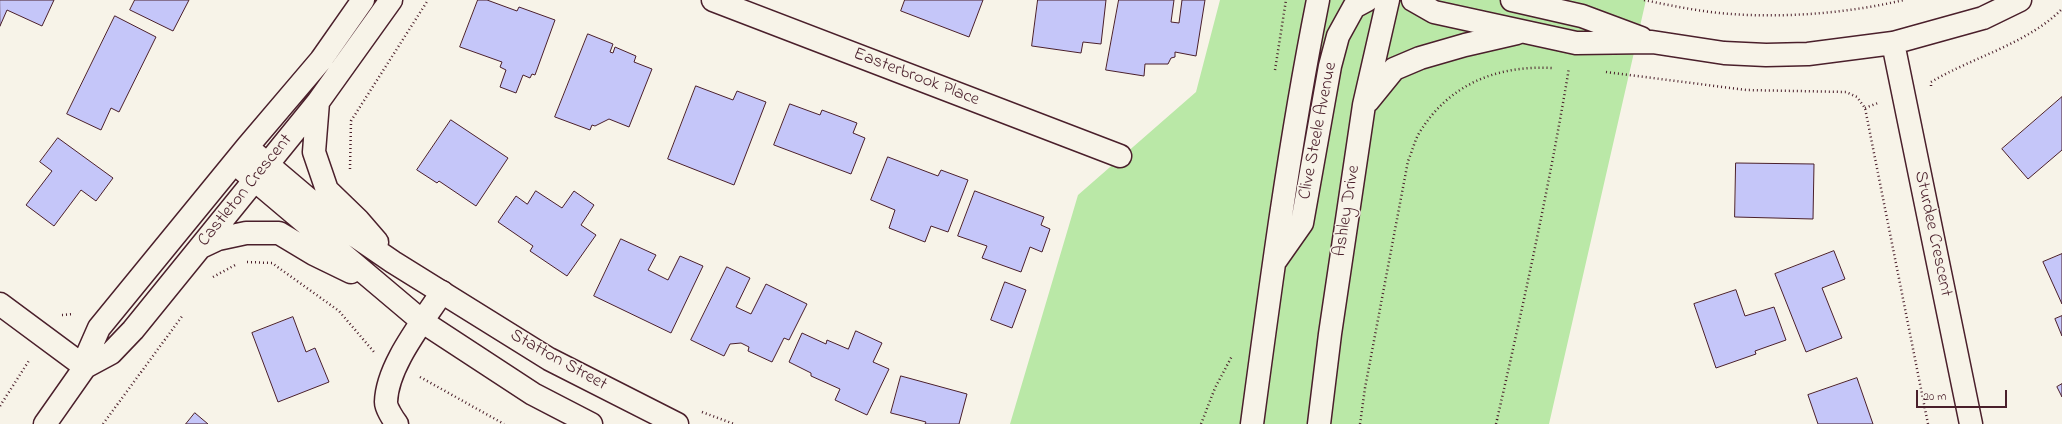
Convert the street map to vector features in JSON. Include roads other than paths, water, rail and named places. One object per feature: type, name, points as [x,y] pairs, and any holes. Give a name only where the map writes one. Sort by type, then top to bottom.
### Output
[{"type":"street","name":"Castleton Crescent","points":[[45,424],[85,367],[88,353],[99,328],[240,155],[321,60],[363,0]]},
{"type":"street","name":"Castleton Crescent","points":[[85,367],[111,353],[133,330],[318,102],[391,0]]},
{"type":"street","name":"Easterbrook Place","points":[[713,0],[1120,156]]},
{"type":"street","points":[[1252,424],[1274,264],[1304,73],[1318,0]]},
{"type":"street","name":"Clive Steele Avenue","points":[[1274,264],[1302,223],[1330,66],[1338,36],[1354,7],[1367,0]]},
{"type":"street","name":"Ashley Drive","points":[[1319,424],[1330,334],[1364,105],[1388,0]]},
{"type":"street","points":[[1413,0],[1434,12],[1576,44],[1652,42],[1724,53],[1766,55],[1808,54],[1893,43],[1983,18],[2020,0]]},
{"type":"street","points":[[1512,0],[1582,16],[1652,42]]},
{"type":"street","points":[[1364,105],[1394,69],[1420,58],[1464,45],[1524,32]]},
{"type":"street","name":"Sturdee Crescent","points":[[1893,43],[1970,424]]},
{"type":"street","points":[[318,102],[314,152],[327,190],[358,220],[392,262]]},
{"type":"street","name":"Statton Street","points":[[240,155],[261,172],[392,262],[549,360],[677,424]]},
{"type":"street","name":"Statton Street","points":[[261,172],[375,283],[423,322],[533,394],[591,424]]},
{"type":"street","points":[[200,248],[218,239],[246,233],[280,233],[314,254],[375,283]]},
{"type":"street","points":[[397,424],[386,403],[390,380],[397,365],[442,292]]},
{"type":"street","points":[[0,304],[85,367]]}]
